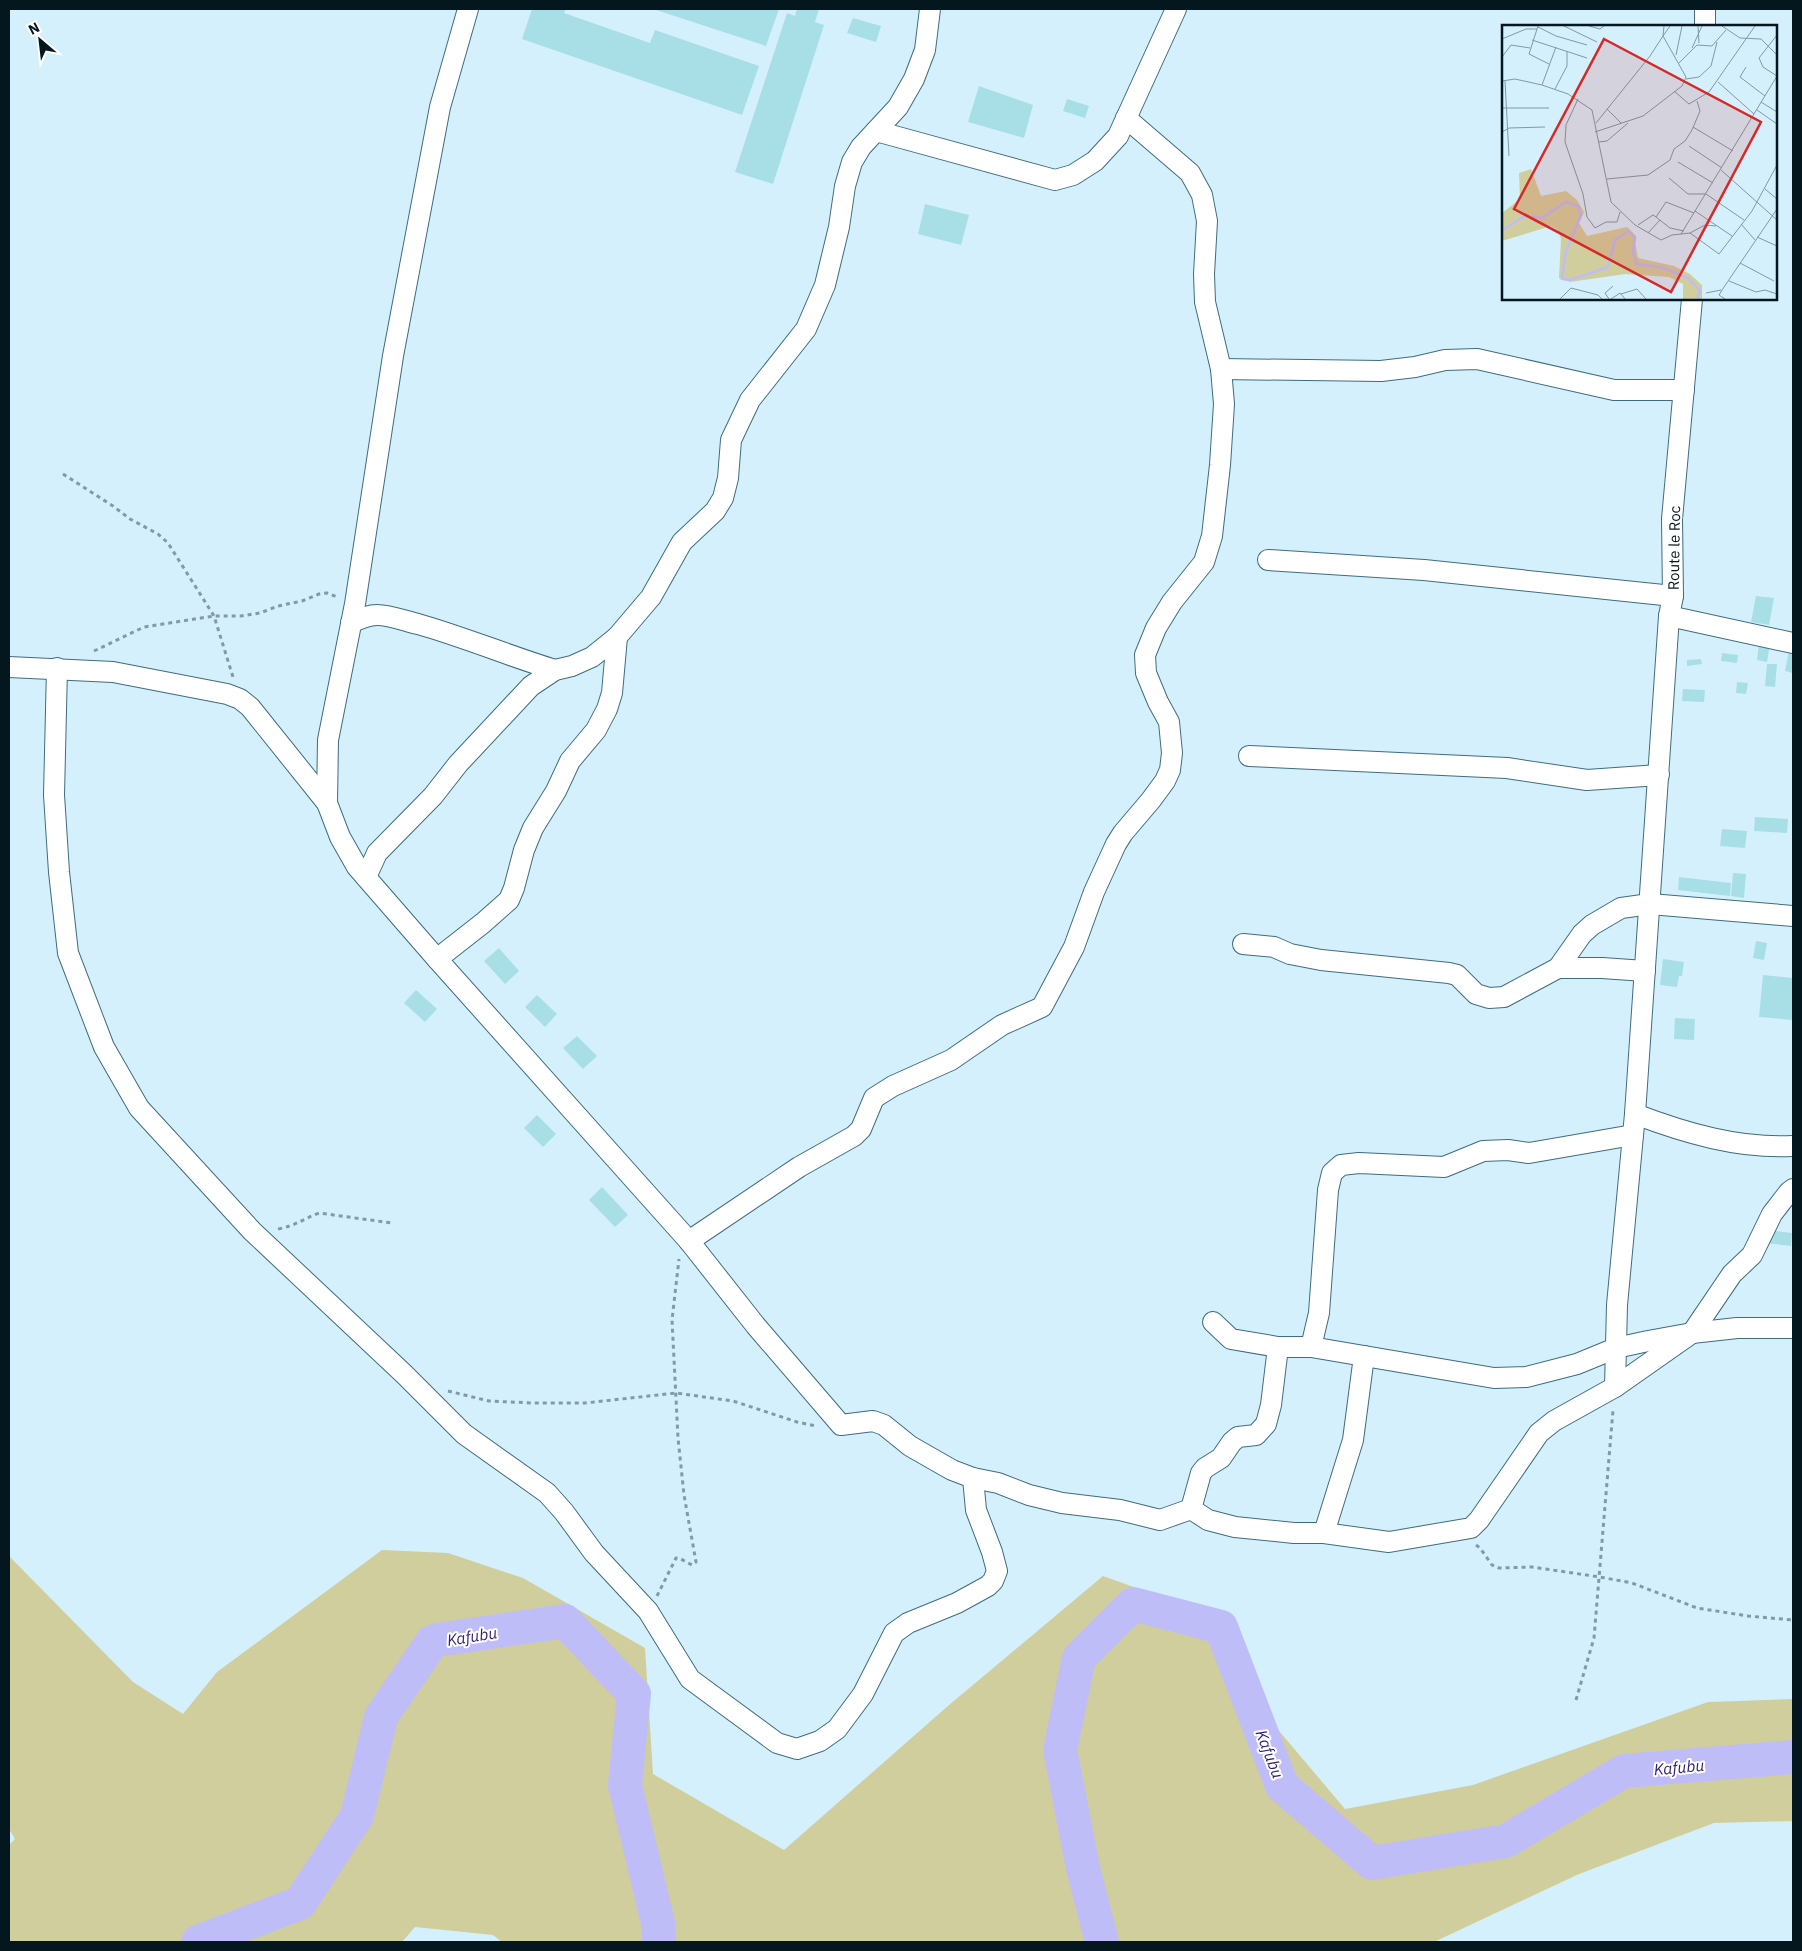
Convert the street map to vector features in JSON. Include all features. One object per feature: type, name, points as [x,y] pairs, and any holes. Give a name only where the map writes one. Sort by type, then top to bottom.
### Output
[{"type":"street","points":[[327,803],[328,740],[353,614],[393,356],[440,107],[468,9]]},
{"type":"street","points":[[366,877],[377,853],[433,796],[458,764],[531,686],[555,670],[572,666],[592,657],[617,637],[651,597],[682,542],[716,511],[723,498],[728,478],[732,440],[750,400],[806,329],[824,285],[839,227],[845,186],[852,162],[861,147],[898,107],[914,79],[925,50],[930,9]]},
{"type":"street","points":[[876,130],[1055,180],[1073,175],[1095,162],[1118,136],[1176,9]]},
{"type":"street","points":[[1705,9],[1705,25]]},
{"type":"street","points":[[685,1247],[799,1167],[854,1136],[861,1129],[874,1098],[893,1086],[952,1060],[1002,1025],[1042,1007],[1048,999],[1074,947],[1094,892],[1116,844],[1165,781],[1170,770],[1172,753],[1169,722],[1146,673],[1145,655],[1156,628],[1172,602],[1204,562],[1212,536],[1224,404],[1221,369],[1205,302],[1204,274],[1207,220],[1202,195],[1190,173],[1126,118]]},
{"type":"street","name":"Route le Roc","points":[[1615,1387],[1617,1305],[1635,1114],[1669,616],[1673,596],[1672,519],[1692,300]]},
{"type":"street","points":[[1221,369],[1302,368],[1381,371],[1415,367],[1445,360],[1478,359],[1614,390],[1684,390]]},
{"type":"street","points":[[1268,560],[1424,570],[1673,596]]},
{"type":"street","points":[[353,614],[364,617],[376,615],[403,620],[450,633],[504,654],[555,670]]},
{"type":"street","points":[[1669,616],[1793,643]]},
{"type":"street","points":[[437,959],[483,923],[508,900],[514,888],[524,850],[534,828],[556,791],[570,761],[596,730],[607,709],[612,693],[617,637]]},
{"type":"street","points":[[9,667],[113,672],[227,694],[240,699],[250,707],[327,803],[340,838],[357,868],[841,1425],[872,1421],[884,1425],[910,1446],[952,1470],[973,1478],[998,1483],[1029,1495],[1062,1503],[1120,1510],[1160,1520],[1191,1509],[1208,1520],[1236,1528],[1294,1533],[1324,1533],[1389,1542],[1457,1532],[1471,1528],[1479,1520],[1539,1433],[1554,1421],[1615,1387],[1692,1334],[1711,1302],[1732,1274],[1752,1255],[1772,1214],[1793,1189]]},
{"type":"street","points":[[57,668],[54,795],[59,872],[68,953],[104,1047],[139,1108],[252,1230],[390,1360],[464,1434],[547,1493],[564,1512],[594,1553],[648,1611],[690,1678],[777,1743],[797,1749],[820,1741],[837,1729],[862,1694],[894,1633],[908,1623],[957,1603],[988,1586],[993,1580],[996,1571],[992,1552],[976,1510],[973,1478]]},
{"type":"street","points":[[1249,756],[1507,768],[1587,780],[1659,775]]},
{"type":"street","points":[[1243,944],[1274,947],[1290,954],[1321,960],[1456,975],[1476,994],[1489,998],[1504,997],[1558,968],[1582,934],[1603,917],[1621,908],[1650,904],[1793,916]]},
{"type":"street","points":[[1558,968],[1602,968],[1645,971]]},
{"type":"street","points":[[1635,1114],[1669,1126],[1738,1144],[1771,1148],[1793,1146]]},
{"type":"street","points":[[1310,1347],[1319,1313],[1328,1190],[1332,1172],[1341,1165],[1359,1163],[1444,1167],[1484,1151],[1508,1150],[1529,1153],[1633,1135]]},
{"type":"street","points":[[1214,1322],[1231,1339],[1278,1347],[1310,1347],[1494,1378],[1526,1377],[1577,1364],[1616,1348],[1692,1334],[1737,1328],[1793,1328]]},
{"type":"street","points":[[1191,1509],[1201,1473],[1205,1468],[1222,1458],[1232,1442],[1238,1437],[1256,1435],[1266,1424],[1271,1405],[1278,1347]]},
{"type":"street","points":[[1324,1533],[1353,1440],[1364,1356]]},
{"type":"path","points":[[63,474],[130,519],[158,534],[168,543],[214,616],[240,699]]},
{"type":"path","points":[[90,653],[144,627],[214,616],[241,616],[260,613],[278,606],[295,604],[319,594],[327,593],[353,614]]},
{"type":"path","points":[[252,1230],[279,1229],[296,1225],[309,1216],[319,1213],[392,1224]]},
{"type":"path","points":[[648,1611],[661,1591],[676,1558],[692,1565],[696,1562],[684,1495],[678,1438],[672,1320],[685,1247]]},
{"type":"path","points":[[1576,1700],[1594,1638],[1615,1387]]},
{"type":"path","points":[[446,1391],[489,1401],[534,1404],[585,1403],[676,1393],[733,1401],[797,1422],[820,1426],[841,1425]]},
{"type":"path","points":[[1457,1532],[1480,1548],[1492,1565],[1499,1568],[1532,1567],[1600,1577],[1632,1583],[1697,1608],[1748,1616],[1793,1620]]},
{"type":"shaded area","points":[[382,1550],[448,1553],[523,1578],[645,1648],[653,1774],[784,1850],[949,1705],[1103,1576],[1184,1605],[1242,1687],[1345,1809],[1473,1785],[1708,1702],[1793,1699],[1793,1821],[1714,1823],[1579,1874],[1434,1942],[502,1942],[493,1935],[415,1927],[402,1942],[9,1942],[9,1845],[15,1839],[9,1829],[9,1556],[133,1682],[183,1714],[217,1672]]},
{"type":"building","points":[[532,9],[566,9],[564,13],[650,43],[655,30],[759,66],[742,115],[522,39]]},
{"type":"building","points":[[653,9],[779,9],[766,46]]},
{"type":"building","points":[[797,9],[819,9],[815,22],[824,25],[773,184],[735,172],[787,13],[795,16]]},
{"type":"building","points":[[853,18],[881,26],[876,42],[847,33]]},
{"type":"building","points":[[979,86],[1033,105],[1024,138],[968,122]]},
{"type":"building","points":[[1067,99],[1089,106],[1085,118],[1063,111]]},
{"type":"building","points":[[925,204],[969,215],[961,245],[918,234]]},
{"type":"building","points":[[1756,596],[1774,598],[1769,625],[1751,622]]},
{"type":"building","points":[[1759,643],[1770,644],[1767,662],[1757,660]]},
{"type":"building","points":[[1789,651],[1793,652],[1793,673],[1785,671]]},
{"type":"building","points":[[1722,653],[1738,655],[1737,663],[1721,661]]},
{"type":"building","points":[[1701,659],[1702,664],[1687,666],[1687,660]]},
{"type":"building","points":[[1767,664],[1777,664],[1775,687],[1765,686]]},
{"type":"building","points":[[1737,682],[1748,683],[1746,694],[1736,693]]},
{"type":"building","points":[[1683,689],[1705,690],[1704,702],[1682,701]]},
{"type":"building","points":[[1755,817],[1788,819],[1787,833],[1754,831]]},
{"type":"building","points":[[1722,829],[1747,831],[1745,848],[1720,846]]},
{"type":"building","points":[[1733,873],[1746,874],[1744,898],[1731,896]]},
{"type":"building","points":[[1679,877],[1731,883],[1730,896],[1678,890]]},
{"type":"building","points":[[1756,941],[1767,943],[1764,960],[1753,958]]},
{"type":"building","points":[[499,948],[519,971],[505,984],[484,961]]},
{"type":"building","points":[[1663,959],[1684,962],[1682,976],[1679,976],[1677,987],[1660,985]]},
{"type":"building","points":[[1763,975],[1793,978],[1793,1020],[1759,1017]]},
{"type":"building","points":[[416,990],[437,1009],[425,1022],[404,1003]]},
{"type":"building","points":[[537,995],[557,1014],[545,1027],[525,1007]]},
{"type":"building","points":[[1675,1018],[1695,1019],[1694,1040],[1674,1039]]},
{"type":"building","points":[[577,1036],[597,1056],[583,1069],[563,1048]]},
{"type":"building","points":[[537,1115],[556,1134],[543,1147],[524,1128]]},
{"type":"building","points":[[602,1187],[628,1215],[615,1227],[589,1200]]},
{"type":"building","points":[[1768,1230],[1792,1233],[1791,1246],[1766,1243]]},
{"type":"waterway","name":"Kafubu","points":[[1102,1942],[1083,1868],[1060,1750],[1079,1658],[1133,1604],[1221,1627],[1282,1786],[1372,1863],[1506,1841],[1624,1771],[1793,1757]]},
{"type":"waterway","name":"Kafubu","points":[[198,1942],[300,1903],[357,1816],[381,1717],[432,1642],[565,1621],[634,1694],[625,1785],[658,1923],[659,1942]]}]
